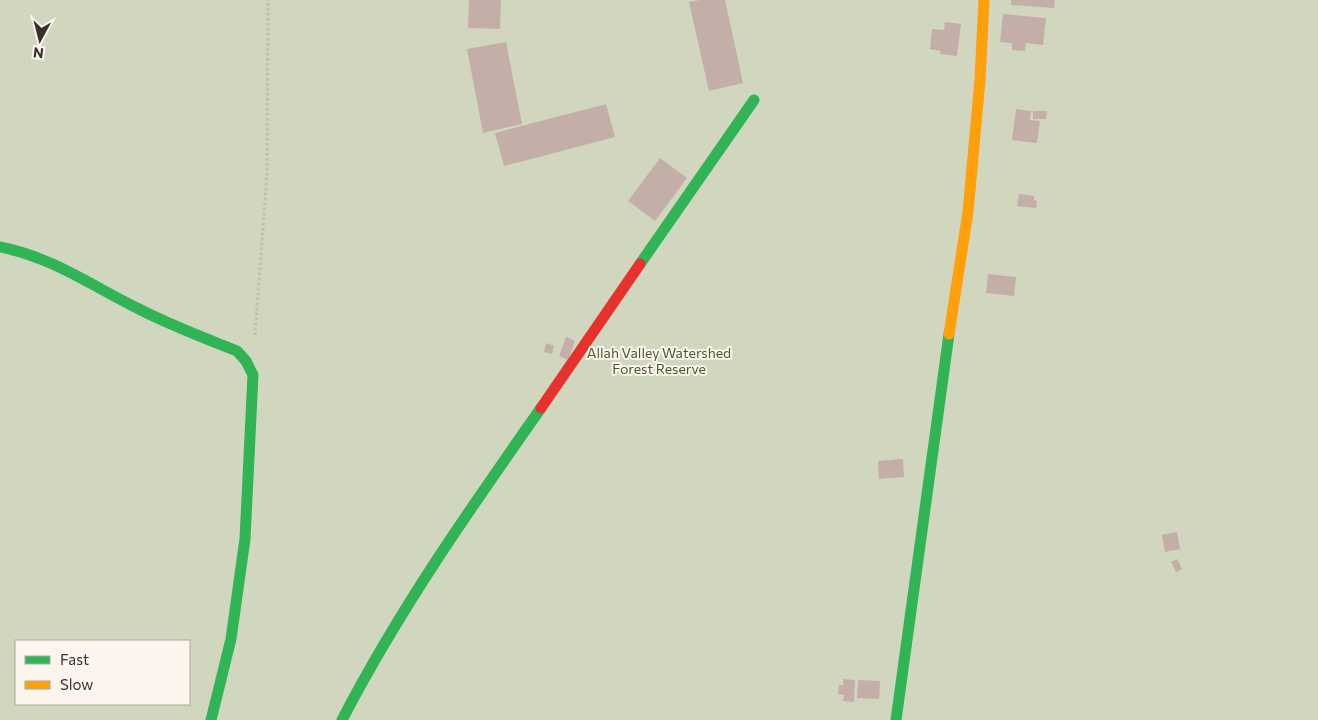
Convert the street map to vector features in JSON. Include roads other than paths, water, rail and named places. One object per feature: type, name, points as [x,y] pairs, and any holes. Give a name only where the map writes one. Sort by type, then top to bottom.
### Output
[{"type":"street","points":[[896,720],[938,404],[968,212],[980,80],[984,0]]},
{"type":"street","points":[[342,720],[368,670],[452,536],[754,100]]},
{"type":"street","points":[[0,247],[17,249],[45,259],[140,310],[237,351],[253,375],[245,540],[231,639],[211,720]]},
{"type":"park label","name":"Allah Valley Watershed Forest Reserve","points":[[659,360]]}]
